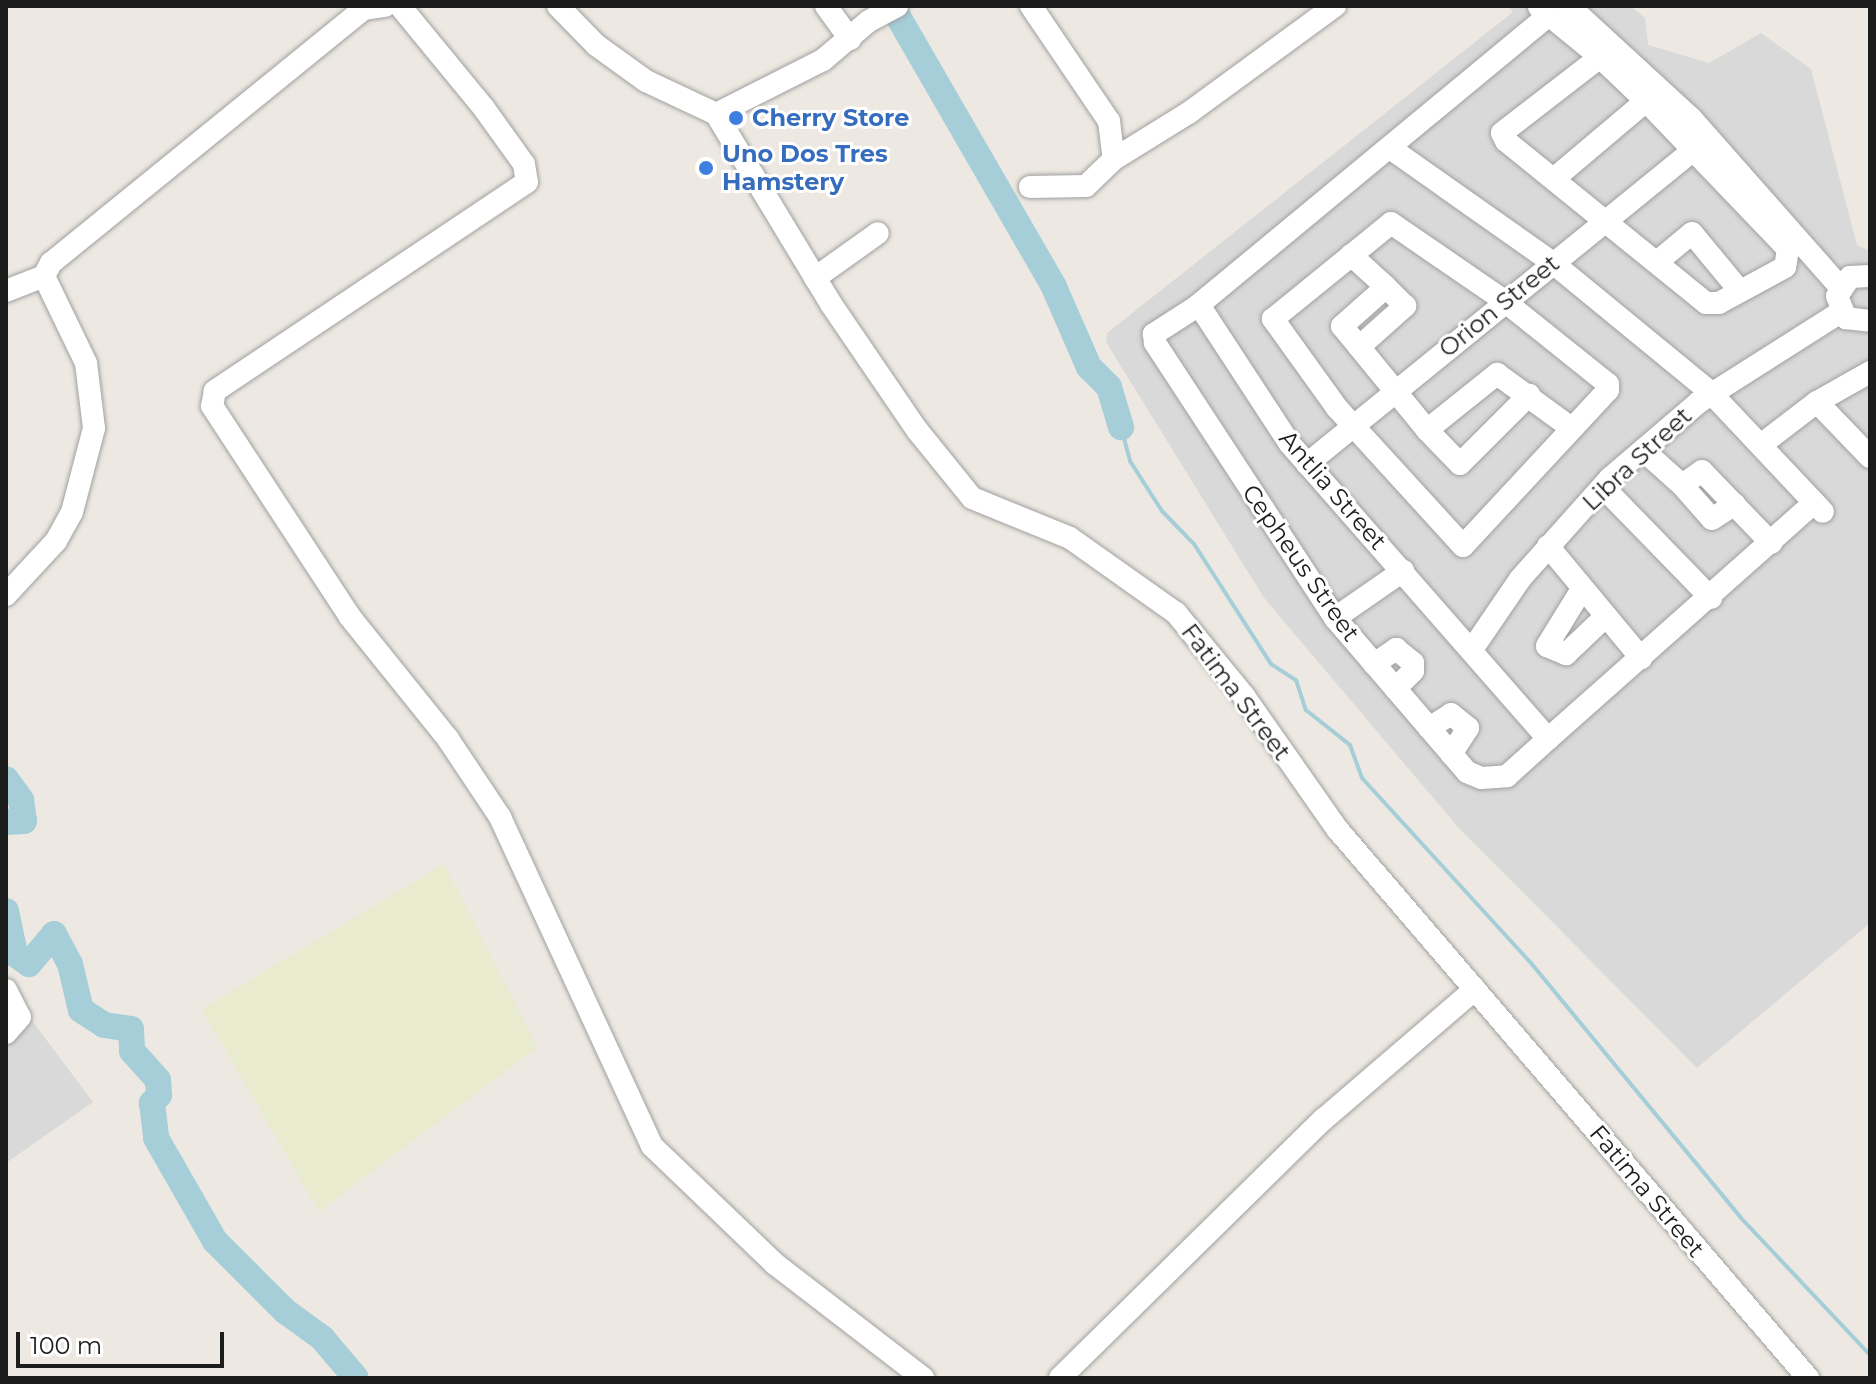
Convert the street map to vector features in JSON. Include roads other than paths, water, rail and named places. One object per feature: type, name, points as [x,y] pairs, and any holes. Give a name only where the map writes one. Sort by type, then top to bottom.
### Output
[{"type":"street","points":[[6,291],[44,276],[51,263],[218,123],[363,9],[385,6]]},
{"type":"street","points":[[400,6],[524,164],[527,182],[215,391],[212,406],[350,617],[448,739],[500,817],[652,1146],[775,1264],[923,1378]]},
{"type":"street","points":[[558,6],[596,45],[646,81],[716,114],[823,60],[890,10]]},
{"type":"street","points":[[826,6],[850,39]]},
{"type":"street","points":[[1031,6],[1109,121],[1114,159]]},
{"type":"street","points":[[1030,187],[1086,186],[1114,159],[1190,112],[1335,6]]},
{"type":"street","points":[[1588,6],[1853,279],[1841,312],[1853,321],[1870,321]]},
{"type":"street","points":[[1552,9],[1724,145]]},
{"type":"street","points":[[1552,9],[1646,101],[1788,249],[1785,267],[1719,303],[1706,303],[1502,133],[1600,57]]},
{"type":"street","points":[[1199,305],[1390,148],[1552,9]]},
{"type":"street","points":[[1556,177],[1646,101]]},
{"type":"street","name":"Fatima Street","points":[[716,114],[815,278],[917,430],[972,498],[1070,538],[1176,613],[1244,696],[1338,830],[1808,1378]]},
{"type":"street","points":[[1390,148],[1553,263],[1711,393],[1819,508],[1771,543],[1548,739]]},
{"type":"street","name":"Orion Street","points":[[1307,464],[1350,424],[1693,150]]},
{"type":"street","points":[[1391,223],[1503,300],[1608,384],[1608,390],[1570,427],[1463,546],[1350,424],[1273,319],[1391,223]]},
{"type":"street","points":[[815,278],[878,233]]},
{"type":"street","points":[[1657,262],[1692,233],[1739,290]]},
{"type":"street","points":[[1351,255],[1386,287],[1343,323],[1393,392],[1460,464],[1529,395]]},
{"type":"street","points":[[6,595],[56,541],[72,512],[94,428],[86,363],[44,276]]},
{"type":"street","name":"Cepheus Street","points":[[1199,305],[1153,338],[1335,618],[1467,772],[1496,779],[1548,739]]},
{"type":"street","name":"Antlia Street","points":[[1199,305],[1307,464],[1473,648],[1548,739]]},
{"type":"street","name":"Libra Street","points":[[1473,648],[1548,546],[1603,487],[1643,450],[1711,393],[1841,312]]},
{"type":"street","points":[[1762,444],[1817,402],[1870,372]]},
{"type":"street","points":[[1427,430],[1497,374],[1570,427]]},
{"type":"street","points":[[1817,402],[1870,457]]},
{"type":"street","points":[[1643,450],[1682,485],[1699,469],[1771,543]]},
{"type":"street","points":[[1603,487],[1711,598]]},
{"type":"street","points":[[1548,546],[1641,658]]},
{"type":"street","points":[[1335,618],[1403,571]]},
{"type":"street","points":[[1582,589],[1547,638],[1547,646],[1566,654],[1606,616]]},
{"type":"street","points":[[1060,1378],[1324,1119],[1475,989]]},
{"type":"street","points":[[6,990],[20,1017],[6,1033]]},
{"type":"waterway","points":[[892,6],[1054,287],[1089,367],[1109,387],[1121,427]]},
{"type":"waterway","points":[[1121,427],[1130,461],[1162,511],[1194,544],[1271,664],[1296,680],[1306,710],[1350,745],[1362,778],[1531,963],[1741,1218],[1870,1355]]},
{"type":"waterway","points":[[6,779],[21,800],[24,821],[6,822]]},
{"type":"waterway","points":[[6,911],[15,954],[29,964],[54,934],[70,964],[81,1010],[104,1025],[131,1029],[132,1051],[158,1080],[159,1095],[152,1103],[156,1138],[215,1241],[285,1311],[322,1338],[356,1378]]},
{"type":"place","name":"Cherry Store","points":[[736,118]]},
{"type":"place","name":"Uno Dos Tres Hamstery","points":[[706,168]]}]
